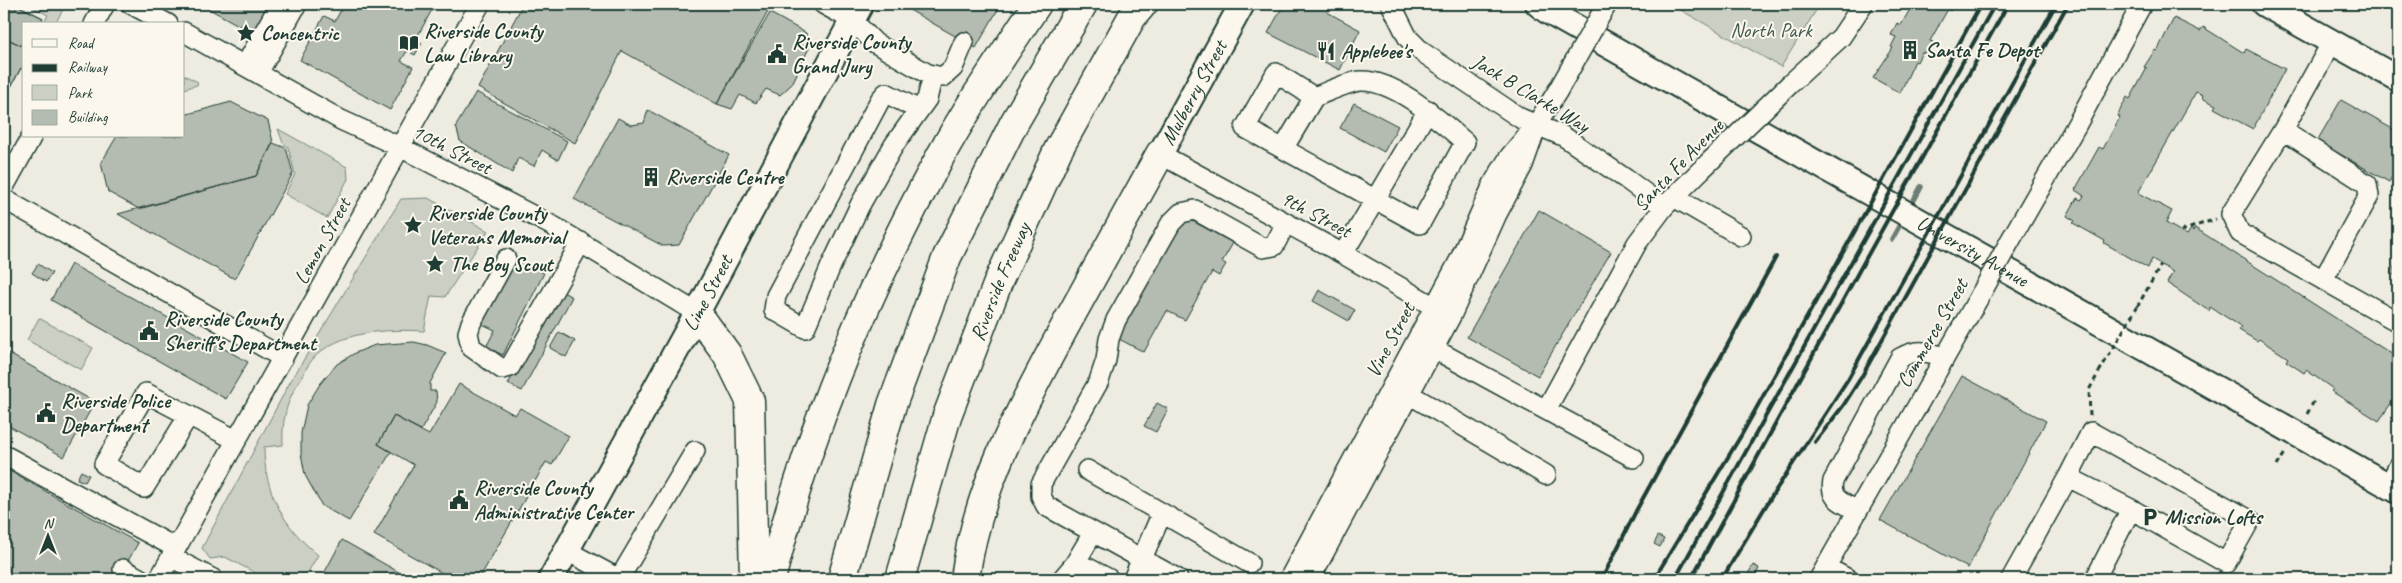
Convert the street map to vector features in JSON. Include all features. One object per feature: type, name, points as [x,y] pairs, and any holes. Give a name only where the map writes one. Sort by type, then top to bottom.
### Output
[{"type":"highway","points":[[771,579],[782,535],[816,429],[882,270],[941,155],[992,71],[1037,4]]},
{"type":"highway","points":[[842,579],[892,405],[947,257],[1014,122],[1084,4]]},
{"type":"highway","name":"Riverside Freeway","points":[[900,579],[947,416],[999,280],[1058,150],[1132,17],[1143,4]]},
{"type":"highway","points":[[965,579],[968,556],[985,489],[1019,415],[1160,154]]},
{"type":"highway","points":[[697,313],[727,354],[750,401],[754,579]]},
{"type":"highway","points":[[913,530],[913,579]]},
{"type":"main road","name":"Mulberry Street","points":[[1160,154],[1242,4]]},
{"type":"main road","name":"University Avenue","points":[[1521,4],[1542,7],[2395,481]]},
{"type":"main road","points":[[2264,4],[2398,79]]},
{"type":"main road","name":"Lime Street","points":[[552,579],[697,313],[857,12]]},
{"type":"street","points":[[95,22],[105,4]]},
{"type":"street","points":[[131,4],[164,22]]},
{"type":"street","points":[[252,69],[280,4]]},
{"type":"street","points":[[252,69],[297,4]]},
{"type":"street","name":"Lemon Street","points":[[159,579],[480,4]]},
{"type":"street","points":[[823,4],[857,12],[875,43],[928,74],[943,77],[953,68],[964,42]]},
{"type":"street","name":"Jack B Clarke Way","points":[[1391,4],[1408,38],[1422,52],[1520,118],[1563,136],[1650,196],[1669,202],[1741,236]]},
{"type":"street","name":"Vine Street","points":[[1289,579],[1459,261],[1494,182],[1510,156],[1536,125],[1557,92],[1607,4]]},
{"type":"street","name":"Santa Fe Avenue","points":[[1546,410],[1637,243],[1669,202],[1841,37],[1863,4]]},
{"type":"street","name":"Commerce Street","points":[[1823,573],[2076,126],[2142,4]]},
{"type":"street","name":"10th Street","points":[[185,33],[334,117],[400,148],[581,242],[697,313]]},
{"type":"street","points":[[2332,42],[2283,130],[2231,214],[2240,233],[2398,322]]},
{"type":"street","points":[[1284,149],[1314,97],[1360,81],[1379,82],[1428,110],[1465,142],[1420,224],[1376,200],[1246,128],[1276,73],[1314,97]]},
{"type":"street","points":[[920,110],[886,93],[776,296],[774,310],[805,328],[831,266],[860,205],[894,145],[920,110],[927,99],[933,75]]},
{"type":"street","points":[[1343,254],[1428,110]]},
{"type":"street","name":"Vine Street","points":[[1310,579],[1451,316],[1497,214],[1523,165],[1536,125]]},
{"type":"street","points":[[2283,130],[2367,184],[2369,196],[2323,280]]},
{"type":"street","points":[[4,187],[31,138]]},
{"type":"street","name":"9th Street","points":[[1160,154],[1343,254],[1451,316]]},
{"type":"street","points":[[4,199],[283,358]]},
{"type":"street","points":[[1175,578],[1046,506],[1041,496],[1041,484],[1099,381],[1106,360],[1109,338],[1116,320],[1171,223],[1181,213],[1195,210],[1263,248],[1274,246],[1286,223]]},
{"type":"street","points":[[506,258],[471,323],[468,333],[471,347],[475,352],[502,369],[510,367],[581,242]]},
{"type":"street","points":[[1434,349],[1634,458]]},
{"type":"street","points":[[1857,511],[1834,497],[1831,491],[1833,481],[1900,358],[1911,352],[1922,351],[1945,357]]},
{"type":"street","points":[[189,415],[144,488],[104,464],[146,393],[189,415],[236,440]]},
{"type":"street","points":[[1410,394],[1546,475]]},
{"type":"street","points":[[2011,579],[2091,432],[2250,520],[2226,563],[2131,509],[2068,477]]},
{"type":"street","points":[[567,551],[619,579],[695,451]]},
{"type":"street","points":[[4,455],[174,552],[213,579]]},
{"type":"street","points":[[1087,470],[1249,563]]},
{"type":"street","points":[[2095,579],[2131,509]]},
{"type":"street","points":[[1133,579],[1162,513]]},
{"type":"street","points":[[1062,579],[1074,565],[1093,533]]},
{"type":"street","points":[[1074,565],[1088,568],[1109,579]]},
{"type":"street","points":[[123,569],[141,579]]},
{"type":"street","points":[[1823,573],[1848,579]]},
{"type":"path","points":[[2181,231],[2231,214]]},
{"type":"path","points":[[2091,432],[2088,395],[2099,372],[2162,265]]},
{"type":"path","points":[[2307,414],[2314,401]]},
{"type":"path","points":[[2277,466],[2285,453]]},
{"type":"green space","points":[[27,4],[66,4],[56,22],[44,22],[48,15]]},
{"type":"green space","name":"North Park","points":[[1670,4],[1820,4],[1781,67]]},
{"type":"green space","points":[[185,76],[198,82],[197,85],[185,89]]},
{"type":"green space","points":[[278,129],[347,167],[348,179],[327,218],[285,194],[295,174],[288,147],[283,143]]},
{"type":"green space","points":[[428,198],[488,231],[445,297],[431,296],[424,331],[395,330],[365,333],[350,337],[323,350],[310,362],[288,403],[284,419],[283,445],[264,447],[268,479],[278,507],[295,533],[318,555],[304,579],[267,579],[225,557],[210,559],[202,548],[289,384],[401,199]]},
{"type":"green space","points":[[39,318],[93,348],[81,370],[27,340]]},
{"type":"building","points":[[4,4],[16,8],[17,5],[43,18],[40,22],[22,22],[22,69],[4,100]]},
{"type":"building","points":[[4,4],[16,8],[17,5],[43,18],[40,22],[22,22],[22,46],[4,37]]},
{"type":"building","points":[[200,4],[271,4],[255,34]]},
{"type":"building","points":[[344,4],[430,4],[434,6],[416,39],[422,43],[415,55],[407,51],[401,61],[413,67],[390,110],[300,60],[324,16],[335,21]]},
{"type":"building","points":[[523,4],[762,4],[770,8],[717,104],[622,51],[575,143],[478,88]]},
{"type":"building","points":[[908,4],[1001,4],[976,48],[906,8]]},
{"type":"building","name":"Applebee's","points":[[1284,4],[1331,4],[1327,12],[1360,30],[1340,70],[1268,33]]},
{"type":"building","name":"Santa Fe Depot","points":[[1913,4],[1954,4],[1950,11],[1948,9],[1930,41],[1933,42],[1927,54],[1922,52],[1917,62],[1915,61],[1900,93],[1873,78],[1893,48],[1891,47],[1896,37],[1891,35],[1897,23],[1901,25]]},
{"type":"building","points":[[770,13],[806,33],[810,46],[792,84],[780,95],[766,89],[756,103],[740,95],[732,109],[717,104]]},
{"type":"building","points":[[2174,18],[2200,31],[2203,27],[2244,53],[2246,49],[2285,69],[2253,129],[2214,108],[2216,105],[2202,98],[2203,95],[2196,92],[2138,193],[2172,211],[2166,223],[2187,235],[2191,229],[2193,231],[2195,228],[2398,358],[2398,393],[2379,421],[2331,391],[2333,389],[2306,370],[2304,373],[2286,361],[2288,358],[2259,339],[2257,341],[2239,330],[2242,327],[2210,307],[2209,311],[2167,283],[2173,272],[2152,259],[2148,268],[2104,243],[2105,241],[2073,223],[2075,221],[2067,216],[2077,198],[2081,200],[2084,196],[2075,190],[2099,147],[2103,149],[2120,117],[2117,116],[2127,97],[2130,99],[2147,68],[2144,67],[2155,50],[2157,51]]},
{"type":"building","points":[[4,37],[22,46],[22,69],[4,100]]},
{"type":"building","points":[[476,92],[567,141],[558,160],[542,150],[534,166],[518,158],[512,173],[460,141],[456,126]]},
{"type":"building","points":[[2341,100],[2398,132],[2398,166],[2389,182],[2317,141]]},
{"type":"building","points":[[231,102],[268,121],[273,142],[256,176],[139,209],[108,192],[101,163],[116,138],[185,138],[185,115]]},
{"type":"building","points":[[1354,103],[1398,126],[1384,152],[1340,128]]},
{"type":"building","name":"Riverside Centre","points":[[648,110],[729,155],[679,245],[663,246],[574,199],[618,118],[631,125],[644,123]]},
{"type":"building","points":[[273,143],[286,148],[293,173],[235,279],[118,214],[256,176]]},
{"type":"building","points":[[1539,210],[1611,252],[1538,376],[1467,337]]},
{"type":"building","points":[[1185,217],[1233,243],[1222,262],[1226,264],[1219,276],[1212,272],[1185,320],[1167,311],[1144,352],[1117,338]]},
{"type":"building","points":[[512,256],[544,273],[503,355],[486,347],[495,330],[480,323]]},
{"type":"building","points":[[2398,260],[2398,279],[2392,272]]},
{"type":"building","points":[[38,264],[52,273],[46,282],[32,273]]},
{"type":"building","name":"Riverside County Sheriff's Department","points":[[71,264],[248,362],[226,399],[51,300]]},
{"type":"building","points":[[558,289],[572,297],[522,391],[508,384]]},
{"type":"building","points":[[1319,290],[1355,310],[1349,321],[1313,301]]},
{"type":"building","points":[[559,332],[575,341],[566,357],[550,348]]},
{"type":"building","points":[[414,342],[446,353],[430,383],[430,391],[436,391],[437,402],[421,430],[394,416],[378,444],[391,452],[349,521],[322,506],[305,475],[301,453],[301,433],[307,405],[320,384],[337,364],[355,353],[375,345]]},
{"type":"building","name":"Riverside Police Department","points":[[4,351],[95,402],[64,457],[4,423]]},
{"type":"building","points":[[1962,376],[2046,421],[1968,568],[1880,520]]},
{"type":"building","name":"Riverside County Administrative Center","points":[[459,384],[515,415],[520,408],[569,436],[552,465],[546,462],[479,579],[453,579],[374,535],[414,465],[378,444],[394,416],[429,435]]},
{"type":"building","points":[[1157,403],[1168,409],[1156,432],[1144,426]]},
{"type":"building","points":[[4,468],[138,543],[118,579],[4,579]]},
{"type":"building","points":[[81,471],[89,475],[85,482],[77,479]]},
{"type":"building","points":[[1658,536],[1664,539],[1660,547],[1654,544]]},
{"type":"building","points":[[342,540],[411,579],[321,579]]},
{"type":"building","points":[[1753,565],[1759,568],[1754,579],[1747,576]]},
{"type":"waterway","points":[[1909,209],[1921,187]]},
{"type":"waterway","points":[[1892,239],[1903,219]]},
{"type":"railway","points":[[1654,579],[1742,434],[1981,4]]},
{"type":"railway","points":[[1675,579],[1995,4]]},
{"type":"railway","points":[[1691,579],[1860,269],[2008,4]]},
{"type":"railway","points":[[1722,579],[1770,499],[1848,379],[2056,4]]},
{"type":"railway","points":[[1815,442],[1843,406],[1862,376],[2068,4]]},
{"type":"railway","points":[[1602,579],[1637,509],[1776,257]]},
{"type":"place","name":"Concentric","points":[[246,33]]},
{"type":"place","name":"Riverside County Law Library","points":[[409,43]]},
{"type":"place","name":"Santa Fe Depot","points":[[1910,50]]},
{"type":"place","name":"Applebee's","points":[[1326,51]]},
{"type":"place","name":"Riverside County Grand Jury","points":[[777,54]]},
{"type":"place","name":"Riverside Centre","points":[[651,177]]},
{"type":"place","name":"Riverside County Veterans Memorial","points":[[413,225]]},
{"type":"place","name":"The Boy Scout","points":[[435,264]]},
{"type":"place","name":"Riverside County Sheriff's Department","points":[[149,331]]},
{"type":"place","name":"Riverside Police Department","points":[[46,413]]},
{"type":"place","name":"Riverside County Administrative Center","points":[[459,500]]},
{"type":"place","name":"Mission Lofts","points":[[2150,517]]}]
